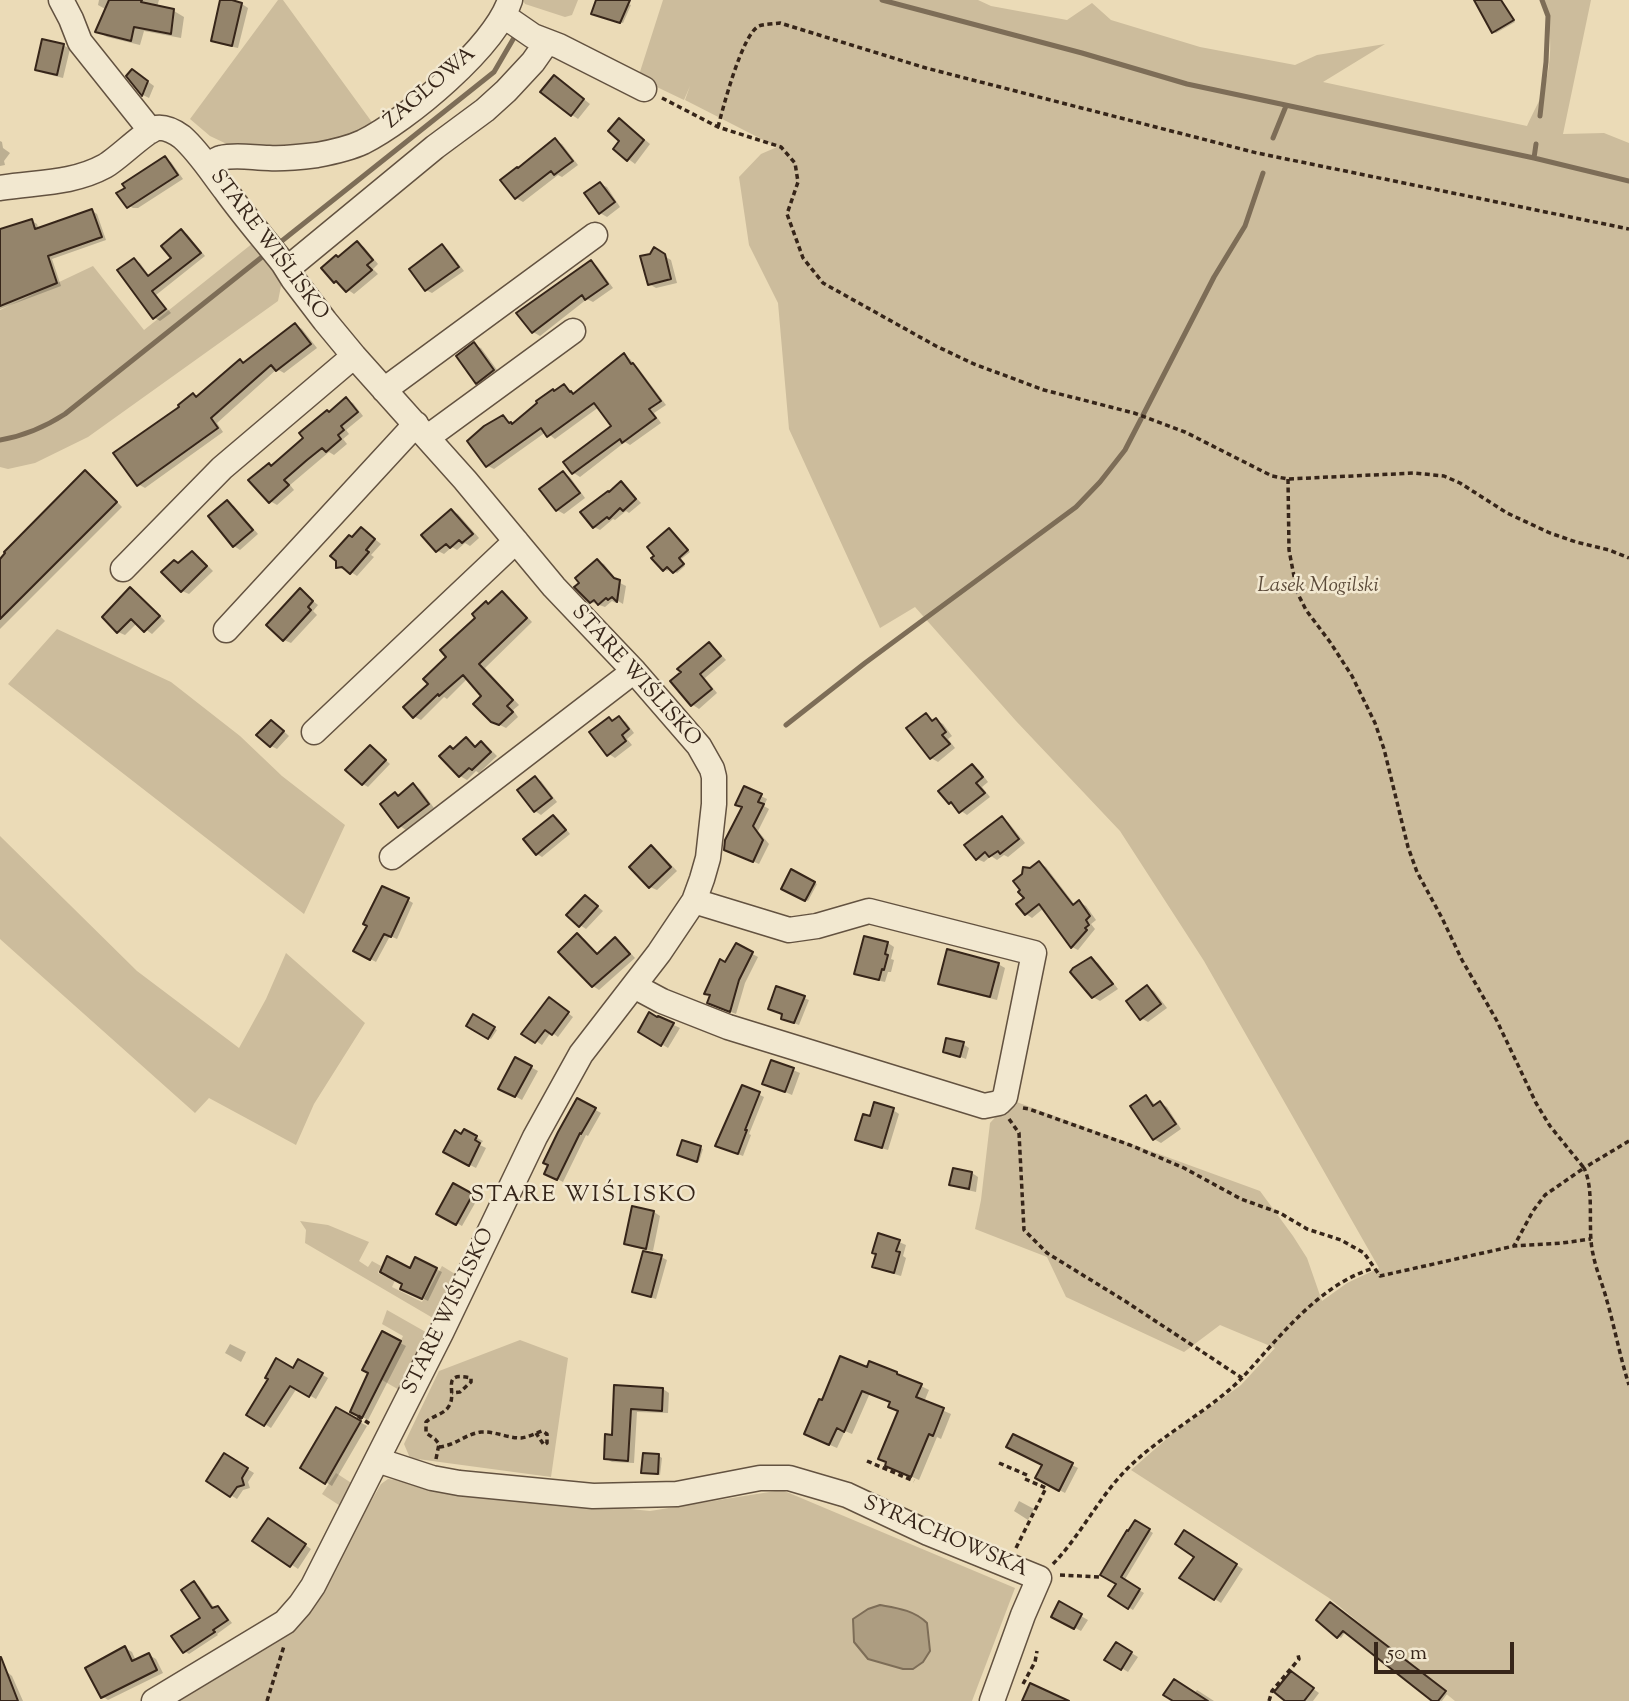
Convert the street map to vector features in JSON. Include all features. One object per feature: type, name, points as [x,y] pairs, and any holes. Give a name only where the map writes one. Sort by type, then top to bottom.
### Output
[{"type":"street","points":[[0,188],[67,180],[86,175],[122,155],[151,131],[80,42],[70,6]]},
{"type":"street","points":[[507,8],[533,36],[559,46],[643,89]]},
{"type":"street","name":"ŻAGLOWA","points":[[208,166],[225,157],[316,155],[340,150],[367,139],[392,125],[438,89],[487,40],[507,8]]},
{"type":"street","points":[[285,266],[485,110],[533,62],[547,42]]},
{"type":"street","name":"STARE WIŚLISKO","points":[[151,131],[162,128],[182,137],[208,166],[324,321],[422,430],[554,587],[634,671],[699,746],[714,777],[708,858],[694,901],[666,944],[581,1054],[535,1137],[441,1333],[313,1586],[285,1622],[154,1701]]},
{"type":"street","points":[[384,390],[595,235]]},
{"type":"street","points":[[226,630],[422,430],[573,331]]},
{"type":"street","points":[[123,569],[222,468],[354,356]]},
{"type":"street","points":[[314,732],[516,541]]},
{"type":"street","points":[[392,857],[634,671]]},
{"type":"street","points":[[634,986],[662,1001],[728,1027],[975,1103],[997,1105],[1005,1097],[1034,953],[869,911],[817,926],[789,930],[694,901]]},
{"type":"street","points":[[377,1460],[432,1478]]},
{"type":"street","name":"SYRACHOWSKA","points":[[432,1478],[593,1496],[677,1494],[775,1477],[789,1478],[847,1495],[928,1533],[1047,1576],[1023,1615],[992,1701]]},
{"type":"path","points":[[718,127],[726,95],[748,37],[758,27],[780,23],[926,68],[1257,153],[1629,229]]},
{"type":"path","points":[[643,89],[718,127],[781,147],[795,163],[798,182],[787,214],[803,258],[823,284],[936,346],[974,364],[1044,390],[1134,413],[1185,432],[1272,475],[1287,479],[1415,473],[1444,476],[1507,513],[1550,533],[1629,558]]},
{"type":"path","points":[[1287,479],[1289,550],[1297,592],[1306,610],[1352,676],[1375,723],[1417,872],[1497,1021],[1536,1103],[1550,1126],[1584,1168],[1588,1181],[1593,1255],[1629,1385]]},
{"type":"path","points":[[997,1105],[1029,1109],[1184,1168],[1241,1199],[1280,1213],[1307,1229],[1341,1240],[1364,1253],[1380,1276],[1514,1246],[1591,1239]]},
{"type":"path","points":[[997,1105],[1019,1133],[1024,1230],[1046,1253],[1242,1378]]},
{"type":"path","points":[[1514,1246],[1545,1195],[1629,1141]]},
{"type":"path","points":[[1047,1576],[1124,1472],[1146,1452],[1230,1390],[1310,1305],[1355,1274],[1375,1268]]},
{"type":"path","points":[[432,1478],[439,1444],[426,1433],[426,1422],[448,1408],[451,1402],[452,1379],[471,1378],[471,1382],[460,1392],[452,1393]]},
{"type":"path","points":[[439,1447],[449,1446],[482,1432],[519,1438],[536,1433]]},
{"type":"path","points":[[867,1461],[914,1481]]},
{"type":"path","points":[[999,1463],[1046,1488],[1018,1544]]},
{"type":"path","points":[[1047,1576],[1099,1577]]},
{"type":"path","points":[[267,1701],[290,1628],[285,1622]]},
{"type":"path","points":[[1022,1686],[1035,1662],[1037,1651]]},
{"type":"path","points":[[1269,1701],[1272,1691],[1299,1659],[1298,1655]]},
{"type":"green space","points":[[278,0],[283,0],[374,125],[349,138],[311,149],[231,146],[210,136],[190,119]]},
{"type":"green space","points":[[523,0],[578,0],[572,15],[565,17],[525,4]]},
{"type":"green space","name":"Lasek Mogilski","points":[[663,0],[978,0],[991,6],[1067,20],[1092,3],[1111,20],[1200,47],[1295,65],[1317,55],[1385,44],[1323,82],[1527,126],[1543,92],[1549,61],[1549,28],[1540,0],[1591,0],[1563,134],[1604,133],[1629,143],[1629,1701],[1455,1701],[1329,1598],[1131,1470],[1171,1435],[1241,1385],[1275,1348],[1220,1325],[1184,1352],[1066,1297],[1047,1257],[975,1229],[990,1123],[1011,1100],[1260,1191],[1307,1258],[1322,1301],[1347,1283],[1379,1268],[1204,961],[1120,831],[1016,721],[915,607],[880,628],[789,429],[778,303],[749,245],[739,177],[761,154],[777,147],[685,100],[690,86],[684,100],[638,78]]},
{"type":"green space","points":[[253,243],[282,281],[278,301],[88,437],[35,463],[8,469],[0,467],[0,310],[93,266],[144,330]]},
{"type":"green space","points":[[57,629],[171,682],[240,736],[282,776],[345,825],[304,914],[8,684]]},
{"type":"green space","points":[[0,836],[137,971],[239,1048],[266,999],[286,953],[365,1023],[314,1104],[296,1145],[209,1098],[195,1113],[0,939]]},
{"type":"green space","points":[[300,1221],[328,1225],[369,1242],[359,1261],[368,1267],[372,1261],[381,1266],[378,1273],[387,1277],[397,1261],[403,1263],[392,1287],[422,1302],[442,1266],[460,1277],[438,1321],[305,1243],[306,1230]]},
{"type":"green space","points":[[387,1310],[431,1335],[401,1391],[382,1380],[403,1336],[382,1324]]},
{"type":"green space","points":[[520,1340],[568,1358],[551,1477],[410,1458],[404,1444],[439,1371]]},
{"type":"green space","points":[[336,1473],[356,1486],[345,1509],[322,1494]]},
{"type":"green space","points":[[388,1479],[524,1498],[650,1511],[782,1490],[1015,1588],[972,1701],[169,1701],[303,1619],[381,1484]]},
{"type":"shaded area","points":[[880,1605],[911,1612],[927,1623],[930,1651],[923,1662],[913,1669],[903,1669],[868,1659],[854,1642],[853,1619]]},
{"type":"building","points":[[109,0],[142,0],[141,2],[174,9],[171,34],[134,27],[131,41],[95,32]]},
{"type":"building","points":[[220,0],[242,3],[232,46],[211,41]]},
{"type":"building","points":[[596,0],[630,0],[620,23],[591,14]]},
{"type":"building","points":[[1474,0],[1501,0],[1514,20],[1492,33]]},
{"type":"building","points":[[42,39],[64,44],[57,75],[35,70]]},
{"type":"building","points":[[132,69],[148,81],[142,96],[126,76]]},
{"type":"building","points":[[554,75],[584,99],[571,116],[540,92]]},
{"type":"building","points":[[619,118],[644,140],[627,161],[613,149],[619,141],[608,131]]},
{"type":"building","points":[[555,138],[573,161],[554,175],[551,171],[515,199],[500,180]]},
{"type":"building","points":[[165,156],[178,175],[127,208],[116,193],[125,188],[122,184]]},
{"type":"building","points":[[600,182],[615,202],[599,214],[584,193]]},
{"type":"building","points":[[92,209],[102,237],[48,256],[57,283],[0,306],[0,229],[32,219],[35,229]]},
{"type":"building","points":[[181,229],[201,253],[152,291],[166,309],[153,319],[117,270],[134,258],[148,276],[171,258],[161,246]]},
{"type":"building","points":[[357,241],[373,260],[367,265],[372,270],[346,292],[321,268]]},
{"type":"building","points":[[442,244],[459,267],[425,291],[409,269]]},
{"type":"building","points":[[654,247],[665,254],[671,279],[648,285],[640,256],[650,254]]},
{"type":"building","points":[[591,260],[608,284],[585,300],[582,295],[532,333],[516,313]]},
{"type":"building","points":[[295,323],[311,344],[276,371],[271,365],[211,418],[218,428],[137,486],[113,453],[179,407],[178,405],[193,393],[196,397],[240,359],[243,363]]},
{"type":"building","points":[[474,342],[494,370],[476,384],[456,356]]},
{"type":"building","points":[[624,353],[661,401],[649,409],[656,418],[622,443],[620,439],[572,474],[563,462],[611,426],[594,403],[547,437],[541,428],[486,467],[467,441],[484,426],[503,415],[512,424],[537,403],[536,401],[564,384],[573,394]]},
{"type":"building","points":[[346,397],[358,412],[341,426],[344,430],[338,435],[341,439],[326,452],[322,448],[284,480],[289,485],[269,503],[248,480],[269,463],[271,466],[303,438],[299,433]]},
{"type":"building","points":[[85,470],[117,502],[0,619],[0,559]]},
{"type":"building","points":[[563,471],[580,493],[556,511],[539,489]]},
{"type":"building","points":[[621,481],[636,499],[623,511],[620,508],[609,519],[607,517],[593,528],[580,512]]},
{"type":"building","points":[[227,500],[253,530],[233,547],[208,516]]},
{"type":"building","points":[[451,509],[473,534],[462,543],[459,540],[450,548],[446,544],[436,552],[421,535]]},
{"type":"building","points":[[361,527],[375,539],[366,550],[369,552],[350,574],[342,567],[336,568],[336,561],[330,556],[349,535],[352,537]]},
{"type":"building","points":[[669,528],[688,550],[679,558],[684,564],[673,573],[667,567],[663,571],[651,558],[654,556],[647,547]]},
{"type":"building","points":[[192,551],[207,566],[181,592],[161,572],[174,560],[178,563]]},
{"type":"building","points":[[597,559],[614,578],[620,580],[617,602],[612,597],[608,600],[606,598],[598,605],[594,600],[590,603],[574,587],[579,583],[575,578]]},
{"type":"building","points":[[130,587],[160,616],[144,632],[131,619],[117,633],[102,617]]},
{"type":"building","points":[[300,588],[313,601],[308,607],[311,610],[283,641],[266,625]]},
{"type":"building","points":[[502,591],[527,618],[479,664],[513,700],[507,706],[513,712],[499,725],[491,722],[473,704],[481,696],[463,675],[413,718],[403,707],[428,684],[423,679],[446,657],[440,650],[475,618],[472,614]]},
{"type":"building","points":[[709,642],[721,656],[700,674],[712,689],[691,706],[670,681],[681,672],[677,669]]},
{"type":"building","points":[[926,713],[932,721],[936,718],[946,732],[942,735],[950,744],[930,759],[906,728]]},
{"type":"building","points":[[619,716],[629,729],[622,735],[626,741],[607,756],[589,732],[609,717],[612,721]]},
{"type":"building","points":[[271,720],[284,731],[270,747],[256,735]]},
{"type":"building","points":[[466,737],[475,747],[481,741],[491,752],[472,770],[469,768],[459,777],[439,756],[450,746],[453,749]]},
{"type":"building","points":[[370,745],[386,760],[362,785],[345,770]]},
{"type":"building","points":[[972,764],[983,777],[976,783],[985,793],[959,813],[938,791]]},
{"type":"building","points":[[535,776],[552,798],[534,812],[517,790]]},
{"type":"building","points":[[413,783],[429,804],[398,828],[380,804],[395,792],[398,796]]},
{"type":"building","points":[[744,786],[762,794],[758,802],[764,804],[753,826],[763,840],[753,862],[724,850],[725,840],[742,807],[735,805]]},
{"type":"building","points":[[553,815],[566,830],[536,855],[523,839]]},
{"type":"building","points":[[1002,816],[1019,839],[1000,854],[998,851],[989,857],[985,852],[976,860],[964,845]]},
{"type":"building","points":[[651,845],[671,867],[649,888],[629,867]]},
{"type":"building","points":[[1039,861],[1073,905],[1079,900],[1090,916],[1086,920],[1089,925],[1085,928],[1087,930],[1071,948],[1039,904],[1025,915],[1016,904],[1024,898],[1013,881],[1022,874],[1023,867],[1030,868]]},
{"type":"building","points":[[791,869],[815,882],[805,901],[781,889]]},
{"type":"building","points":[[382,886],[409,898],[391,937],[384,934],[370,960],[353,951],[367,926],[363,924]]},
{"type":"building","points":[[585,895],[598,906],[579,927],[566,915]]},
{"type":"building","points":[[577,933],[597,954],[615,937],[630,954],[592,987],[558,952]]},
{"type":"building","points":[[864,936],[888,942],[885,954],[888,955],[879,980],[854,974]]},
{"type":"building","points":[[736,943],[753,952],[739,980],[730,1012],[707,1003],[710,995],[704,994],[720,959],[725,962]]},
{"type":"building","points":[[947,949],[999,963],[990,997],[938,984]]},
{"type":"building","points":[[1091,957],[1113,984],[1092,998],[1070,972]]},
{"type":"building","points":[[1147,985],[1161,1004],[1140,1020],[1126,1001]]},
{"type":"building","points":[[776,986],[805,996],[794,1023],[781,1019],[782,1014],[768,1009]]},
{"type":"building","points":[[549,997],[569,1012],[552,1035],[545,1030],[535,1043],[521,1034]]},
{"type":"building","points":[[649,1012],[674,1023],[661,1046],[638,1032]]},
{"type":"building","points":[[473,1014],[495,1027],[488,1039],[466,1026]]},
{"type":"building","points":[[946,1038],[964,1042],[960,1057],[943,1052]]},
{"type":"building","points":[[515,1057],[532,1066],[515,1097],[498,1089]]},
{"type":"building","points":[[771,1060],[794,1068],[785,1092],[762,1084]]},
{"type":"building","points":[[742,1085],[760,1092],[738,1154],[715,1146]]},
{"type":"building","points":[[1146,1095],[1153,1106],[1160,1101],[1176,1124],[1153,1140],[1130,1106]]},
{"type":"building","points":[[577,1098],[596,1108],[580,1133],[557,1180],[544,1174],[548,1165],[543,1163]]},
{"type":"building","points":[[874,1102],[894,1108],[882,1148],[855,1140],[863,1114],[870,1116]]},
{"type":"building","points":[[464,1129],[477,1136],[475,1140],[480,1143],[469,1166],[443,1152],[455,1130],[461,1134]]},
{"type":"building","points":[[682,1140],[701,1146],[697,1162],[677,1155]]},
{"type":"building","points":[[953,1168],[972,1172],[969,1189],[949,1185]]},
{"type":"building","points":[[453,1183],[473,1194],[456,1225],[436,1214]]},
{"type":"building","points":[[632,1206],[654,1211],[646,1249],[624,1244]]},
{"type":"building","points":[[878,1233],[900,1240],[896,1251],[900,1252],[894,1273],[872,1267],[876,1254],[872,1253]]},
{"type":"building","points":[[643,1251],[662,1255],[651,1297],[632,1292]]},
{"type":"building","points":[[387,1256],[410,1268],[415,1257],[437,1268],[422,1299],[400,1289],[402,1284],[380,1272]]},
{"type":"building","points":[[382,1331],[401,1341],[362,1418],[350,1412],[368,1373],[362,1370]]},
{"type":"building","points":[[840,1356],[867,1367],[869,1361],[922,1384],[916,1397],[944,1408],[933,1436],[929,1434],[911,1477],[885,1466],[886,1462],[878,1459],[898,1411],[888,1407],[890,1402],[862,1391],[844,1432],[837,1428],[829,1445],[804,1434]]},
{"type":"building","points":[[276,1358],[293,1368],[298,1359],[323,1373],[309,1397],[290,1386],[264,1426],[246,1415],[268,1379],[265,1378]]},
{"type":"building","points":[[614,1385],[663,1388],[662,1411],[631,1409],[628,1461],[604,1459],[605,1434],[612,1435]]},
{"type":"building","points":[[336,1407],[361,1421],[325,1484],[300,1468]]},
{"type":"building","points":[[1013,1434],[1073,1463],[1059,1491],[1035,1478],[1042,1465],[1006,1447]]},
{"type":"building","points":[[224,1453],[248,1468],[242,1478],[244,1485],[237,1487],[230,1497],[206,1481]]},
{"type":"building","points":[[643,1453],[659,1454],[658,1474],[641,1473]]},
{"type":"building","points":[[268,1518],[306,1544],[290,1567],[252,1541]]},
{"type":"building","points":[[1135,1520],[1150,1529],[1121,1577],[1140,1589],[1128,1609],[1108,1596],[1116,1584],[1100,1575]]},
{"type":"building","points":[[1184,1530],[1237,1564],[1214,1600],[1179,1578],[1194,1557],[1175,1544]]},
{"type":"building","points":[[194,1581],[212,1608],[218,1606],[228,1620],[183,1653],[171,1636],[200,1618],[181,1590]]},
{"type":"building","points":[[1059,1601],[1082,1614],[1074,1629],[1051,1617]]},
{"type":"building","points":[[1330,1602],[1446,1691],[1438,1701],[1432,1701],[1343,1631],[1337,1638],[1316,1620]]},
{"type":"building","points":[[1116,1642],[1132,1652],[1121,1670],[1104,1660]]},
{"type":"building","points":[[125,1646],[132,1661],[149,1653],[157,1670],[101,1698],[85,1668]]},
{"type":"building","points":[[1,1657],[18,1701],[0,1701]]},
{"type":"building","points":[[1291,1671],[1314,1688],[1304,1701],[1285,1701],[1274,1692]]},
{"type":"building","points":[[1174,1679],[1208,1701],[1173,1701],[1163,1695]]},
{"type":"building","points":[[1030,1683],[1069,1701],[1022,1701]]},
{"type":"waterway","points":[[882,0],[1187,84],[1534,158],[1629,181]]},
{"type":"waterway","points":[[1540,116],[1548,16],[1542,0]]},
{"type":"waterway","points":[[278,244],[494,72],[515,36]]},
{"type":"waterway","points":[[1273,138],[1286,106]]},
{"type":"waterway","points":[[1534,158],[1536,144]]},
{"type":"waterway","points":[[1143,415],[1214,277],[1245,226],[1263,173]]},
{"type":"waterway","points":[[0,440],[34,430],[65,414],[267,253]]},
{"type":"waterway","points":[[786,725],[1076,507],[1125,450],[1141,419]]},
{"type":"district","name":"STARE WIŚLISKO","points":[[584,1197]]}]
